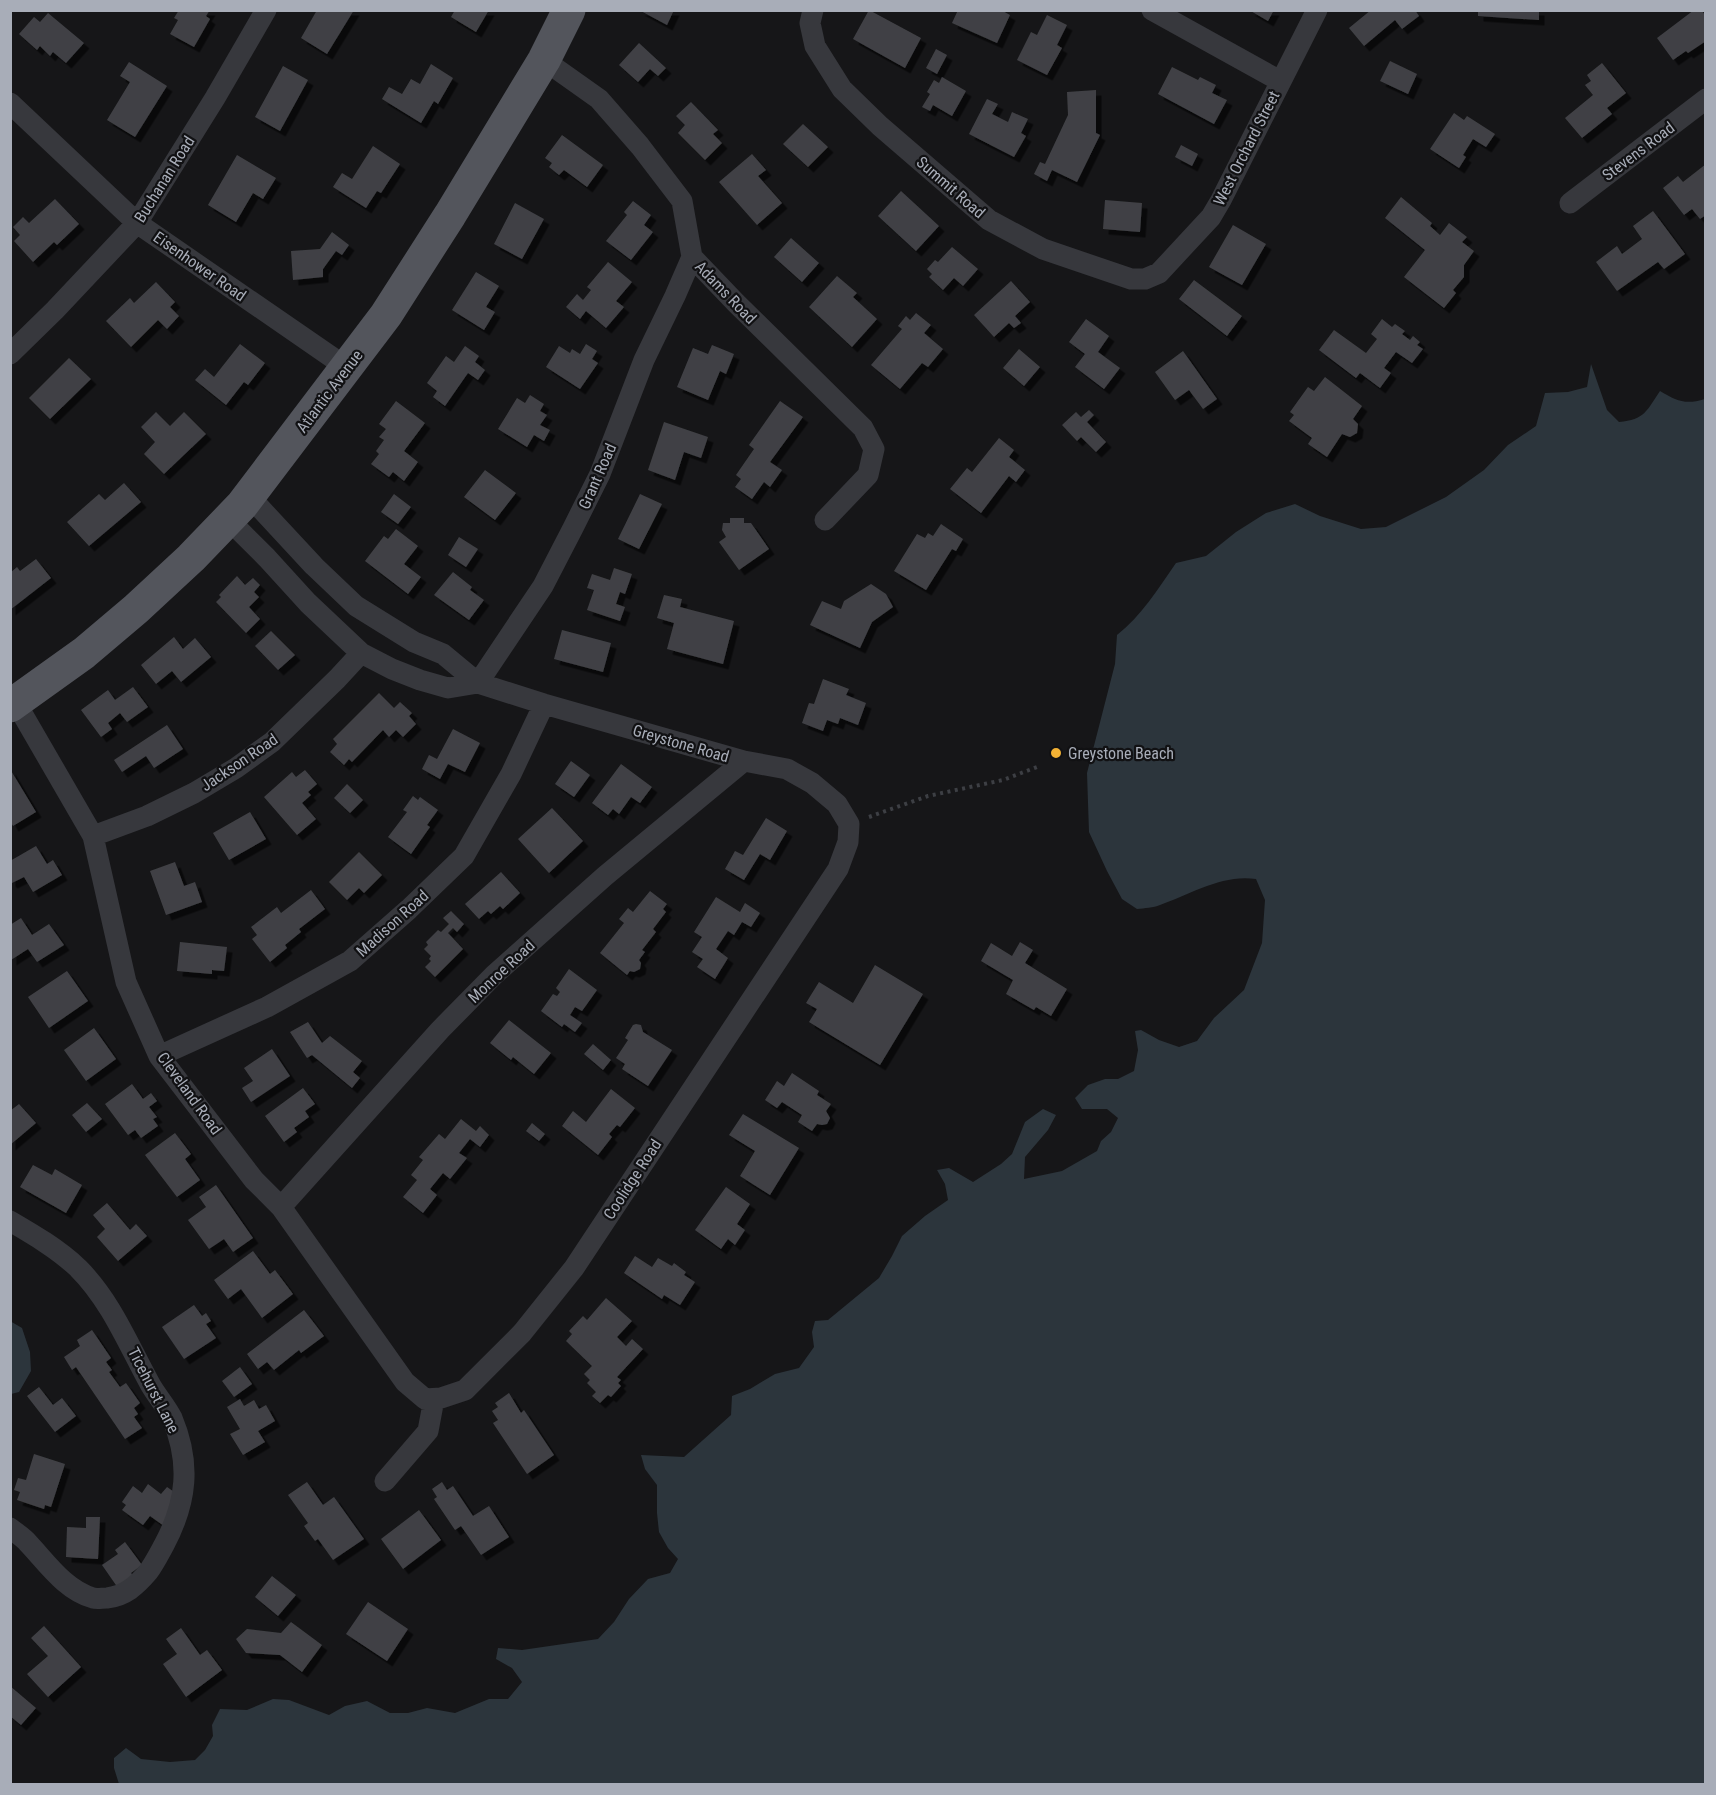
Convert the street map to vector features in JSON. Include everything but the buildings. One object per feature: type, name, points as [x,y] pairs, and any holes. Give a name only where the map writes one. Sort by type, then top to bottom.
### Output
[{"type":"main road","name":"Atlantic Avenue","points":[[13,704],[84,653],[136,609],[191,558],[239,507],[386,315],[544,60],[569,10]]},
{"type":"street","name":"Buchanan Road","points":[[10,354],[138,223],[266,10]]},
{"type":"street","name":"Summit Road","points":[[813,10],[810,23],[815,46],[842,89],[880,126],[989,220],[1043,249],[1111,273],[1131,279],[1145,279],[1159,273]]},
{"type":"street","points":[[1152,10],[1280,81]]},
{"type":"street","name":"West Orchard Street","points":[[1159,273],[1210,217],[1221,200],[1317,10]]},
{"type":"street","name":"Adams Road","points":[[544,60],[599,99],[640,146],[682,201],[692,257],[863,428],[874,449],[868,475],[825,520]]},
{"type":"street","name":"Stevens Road","points":[[1570,203],[1706,99]]},
{"type":"street","name":"Eisenhower Road","points":[[10,103],[138,223],[346,368]]},
{"type":"street","name":"Grant Road","points":[[478,683],[543,586],[579,518],[600,474],[644,360],[692,257]]},
{"type":"street","name":"Greystone Road","points":[[239,507],[267,558],[308,603],[361,653],[392,669],[448,688],[478,683]]},
{"type":"street","name":"Greystone Road","points":[[239,507],[314,566],[356,606],[414,642],[443,654],[478,683],[744,761],[787,769],[812,783],[837,804],[849,833]]},
{"type":"street","name":"Jackson Road","points":[[93,836],[147,816],[194,793],[236,768],[272,742],[361,653]]},
{"type":"street","name":"Cleveland Road","points":[[13,704],[93,836],[126,982],[159,1056],[254,1180],[281,1207],[405,1382],[425,1399],[434,1399]]},
{"type":"street","name":"Madison Road","points":[[159,1056],[267,1007],[350,961],[410,909],[464,856],[511,774],[544,704]]},
{"type":"street","name":"Monroe Road","points":[[281,1207],[440,1030],[494,975],[604,876],[744,761]]},
{"type":"street","name":"Coolidge Road","points":[[434,1399],[465,1390],[522,1333],[574,1268],[838,869],[849,833]]},
{"type":"street","name":"Ticehurst Lane","points":[[10,1221],[39,1238],[78,1268],[108,1305],[133,1348],[150,1384],[171,1416],[182,1445],[184,1474],[181,1506],[170,1533],[150,1570],[136,1587],[118,1596],[95,1599],[74,1589],[51,1570],[27,1541],[10,1528]]},
{"type":"street","points":[[385,1481],[428,1431],[434,1399]]},
{"type":"path","points":[[849,833],[928,796],[1003,780],[1037,767]]},
{"type":"shaded area","points":[[1591,364],[1607,410],[1619,422],[1635,419],[1644,413],[1660,391],[1681,401],[1692,402],[1705,399],[1705,1784],[119,1784],[114,1768],[114,1758],[126,1748],[141,1759],[170,1762],[195,1760],[205,1750],[213,1736],[212,1725],[220,1709],[247,1710],[273,1699],[289,1700],[329,1715],[345,1706],[367,1701],[390,1713],[408,1713],[427,1708],[455,1713],[489,1699],[508,1699],[522,1682],[512,1668],[496,1659],[498,1648],[522,1650],[598,1639],[648,1579],[670,1573],[678,1559],[668,1548],[659,1532],[657,1485],[645,1469],[641,1455],[684,1457],[731,1415],[732,1396],[750,1389],[775,1374],[799,1368],[814,1347],[812,1332],[815,1321],[828,1320],[879,1278],[902,1236],[948,1200],[945,1184],[937,1170],[949,1168],[973,1182],[1012,1154],[1025,1122],[1043,1109],[1056,1115],[1048,1130],[1025,1157],[1024,1179],[1062,1171],[1097,1151],[1101,1141],[1111,1132],[1118,1118],[1107,1109],[1082,1109],[1075,1098],[1088,1085],[1105,1079],[1118,1079],[1134,1071],[1138,1050],[1135,1031],[1141,1030],[1179,1047],[1197,1041],[1214,1018],[1244,990],[1262,943],[1265,900],[1256,879],[1243,878],[1219,882],[1157,906],[1137,909],[1122,899],[1089,832],[1087,773],[1115,664],[1117,635],[1141,611],[1176,563],[1206,556],[1236,532],[1266,513],[1295,504],[1320,516],[1361,529],[1386,527],[1446,497],[1484,470],[1508,445],[1536,426],[1545,393],[1568,392],[1587,387]]},
{"type":"shaded area","points":[[10,1321],[22,1328],[30,1352],[31,1371],[19,1392],[11,1394]]},
{"type":"place","name":"Greystone Beach","points":[[1056,753]]}]
